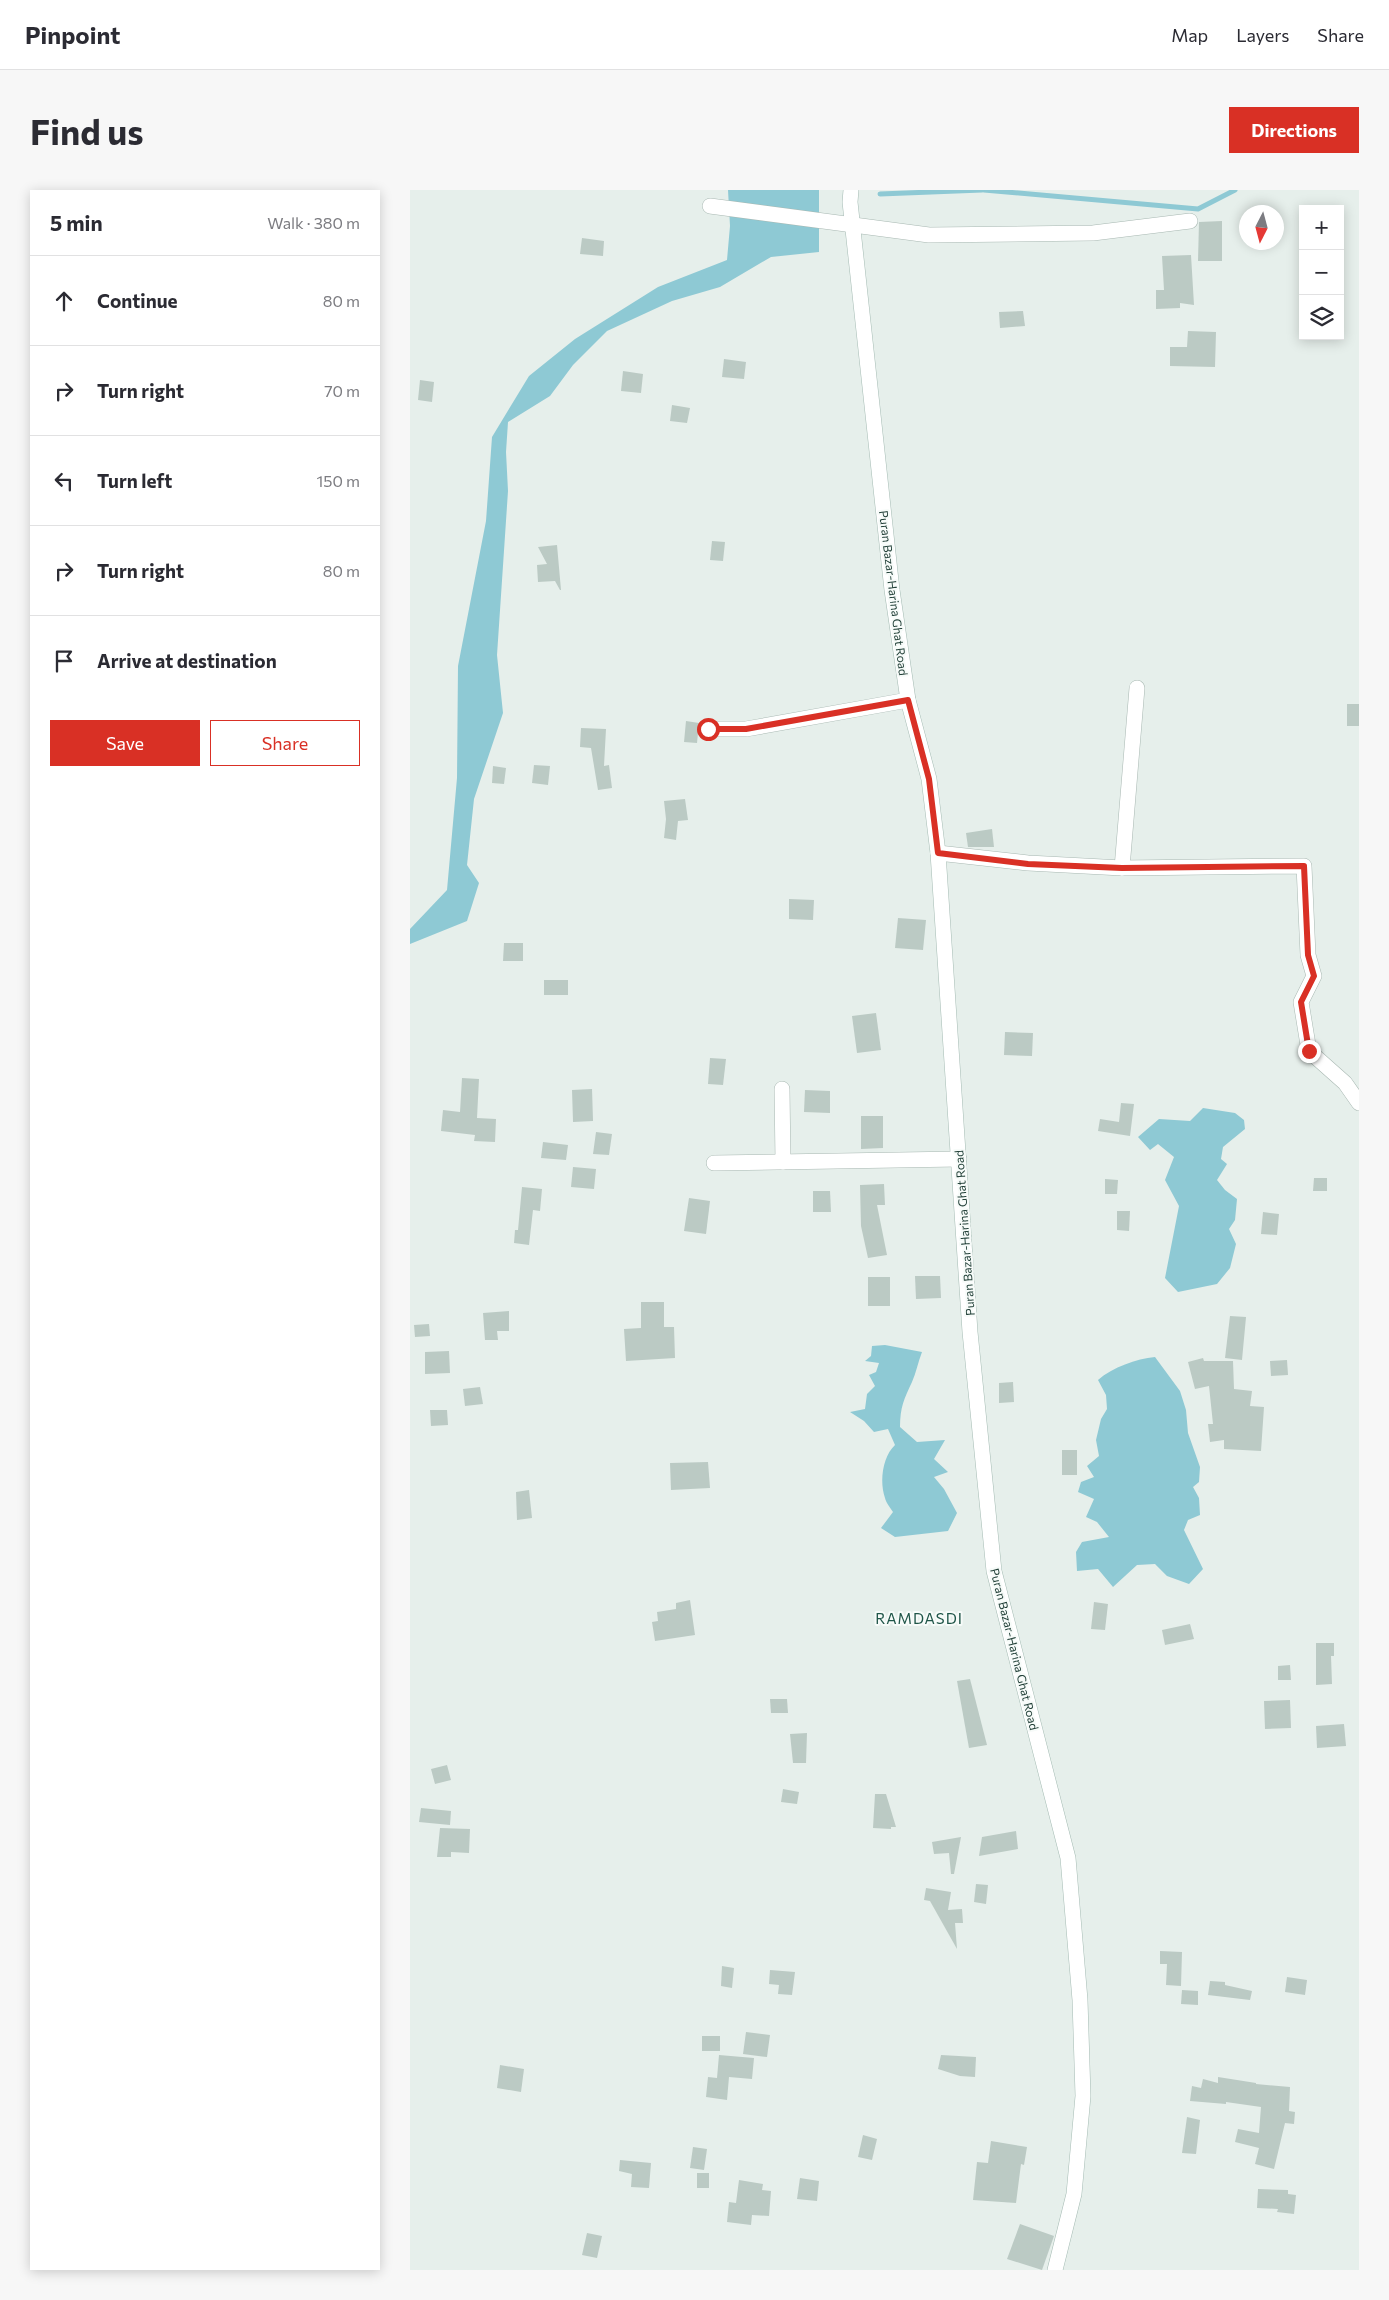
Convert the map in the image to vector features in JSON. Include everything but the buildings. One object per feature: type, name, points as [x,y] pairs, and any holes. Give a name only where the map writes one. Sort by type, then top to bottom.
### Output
[{"type":"main road","name":"Puran Bazar-Harina Ghat Road","points":[[851,190],[850,202],[890,571],[908,700],[929,779],[938,853],[970,1332],[994,1571],[1068,1858],[1080,2000],[1083,2096],[1074,2194],[1055,2270]]},
{"type":"main road","points":[[710,206],[853,223],[929,235],[1093,233],[1190,221]]},
{"type":"main road","points":[[1122,868],[1136,688]]},
{"type":"main road","points":[[708,729],[746,729],[908,700]]},
{"type":"main road","points":[[938,853],[1028,864],[1122,868],[1304,866],[1308,955],[1314,976],[1301,1002],[1309,1051],[1345,1083],[1359,1103]]},
{"type":"main road","points":[[782,1088],[783,1162]]},
{"type":"main road","points":[[714,1163],[959,1159]]},
{"type":"water","points":[[728,190],[819,190],[819,252],[771,257],[720,287],[672,301],[607,331],[573,365],[550,396],[508,422],[506,452],[508,491],[497,655],[503,713],[474,799],[467,865],[479,883],[467,921],[410,944],[410,929],[447,890],[457,778],[458,666],[486,521],[492,437],[529,376],[575,339],[658,287],[727,260],[730,226]]},
{"type":"water","points":[[1203,1108],[1235,1113],[1244,1120],[1245,1129],[1223,1147],[1221,1159],[1227,1164],[1217,1180],[1225,1190],[1237,1199],[1235,1220],[1229,1229],[1236,1244],[1230,1268],[1217,1284],[1178,1292],[1165,1278],[1179,1206],[1165,1180],[1174,1157],[1158,1144],[1150,1150],[1138,1137],[1159,1119],[1190,1121]]},
{"type":"water","points":[[885,1345],[922,1352],[903,1403],[900,1427],[917,1442],[945,1440],[934,1459],[948,1472],[934,1477],[944,1489],[957,1513],[948,1531],[895,1537],[881,1528],[893,1512],[887,1503],[883,1491],[882,1477],[885,1462],[895,1445],[888,1429],[874,1432],[864,1421],[850,1412],[865,1409],[867,1394],[875,1386],[869,1375],[876,1372],[879,1363],[865,1361],[871,1356],[872,1346]]},
{"type":"water","points":[[1155,1357],[1180,1391],[1186,1410],[1188,1433],[1200,1467],[1199,1482],[1193,1487],[1199,1498],[1200,1515],[1188,1520],[1184,1530],[1203,1569],[1189,1584],[1167,1576],[1155,1564],[1137,1565],[1113,1587],[1098,1569],[1077,1571],[1076,1552],[1082,1542],[1109,1537],[1097,1522],[1086,1517],[1094,1499],[1078,1492],[1081,1482],[1094,1477],[1087,1466],[1099,1456],[1096,1440],[1101,1419],[1107,1409],[1106,1395],[1098,1380],[1125,1364]]},
{"type":"waterway","points":[[880,194],[982,190]]},
{"type":"waterway","points":[[984,190],[1198,209],[1235,190]]},
{"type":"district","name":"RAMDASDI","points":[[919,1618]]},
{"type":"route","points":[[708,729],[746,729],[908,700],[929,779],[938,853],[1028,864],[1122,868],[1304,866],[1308,955],[1314,976],[1301,1002],[1309,1051]]}]
